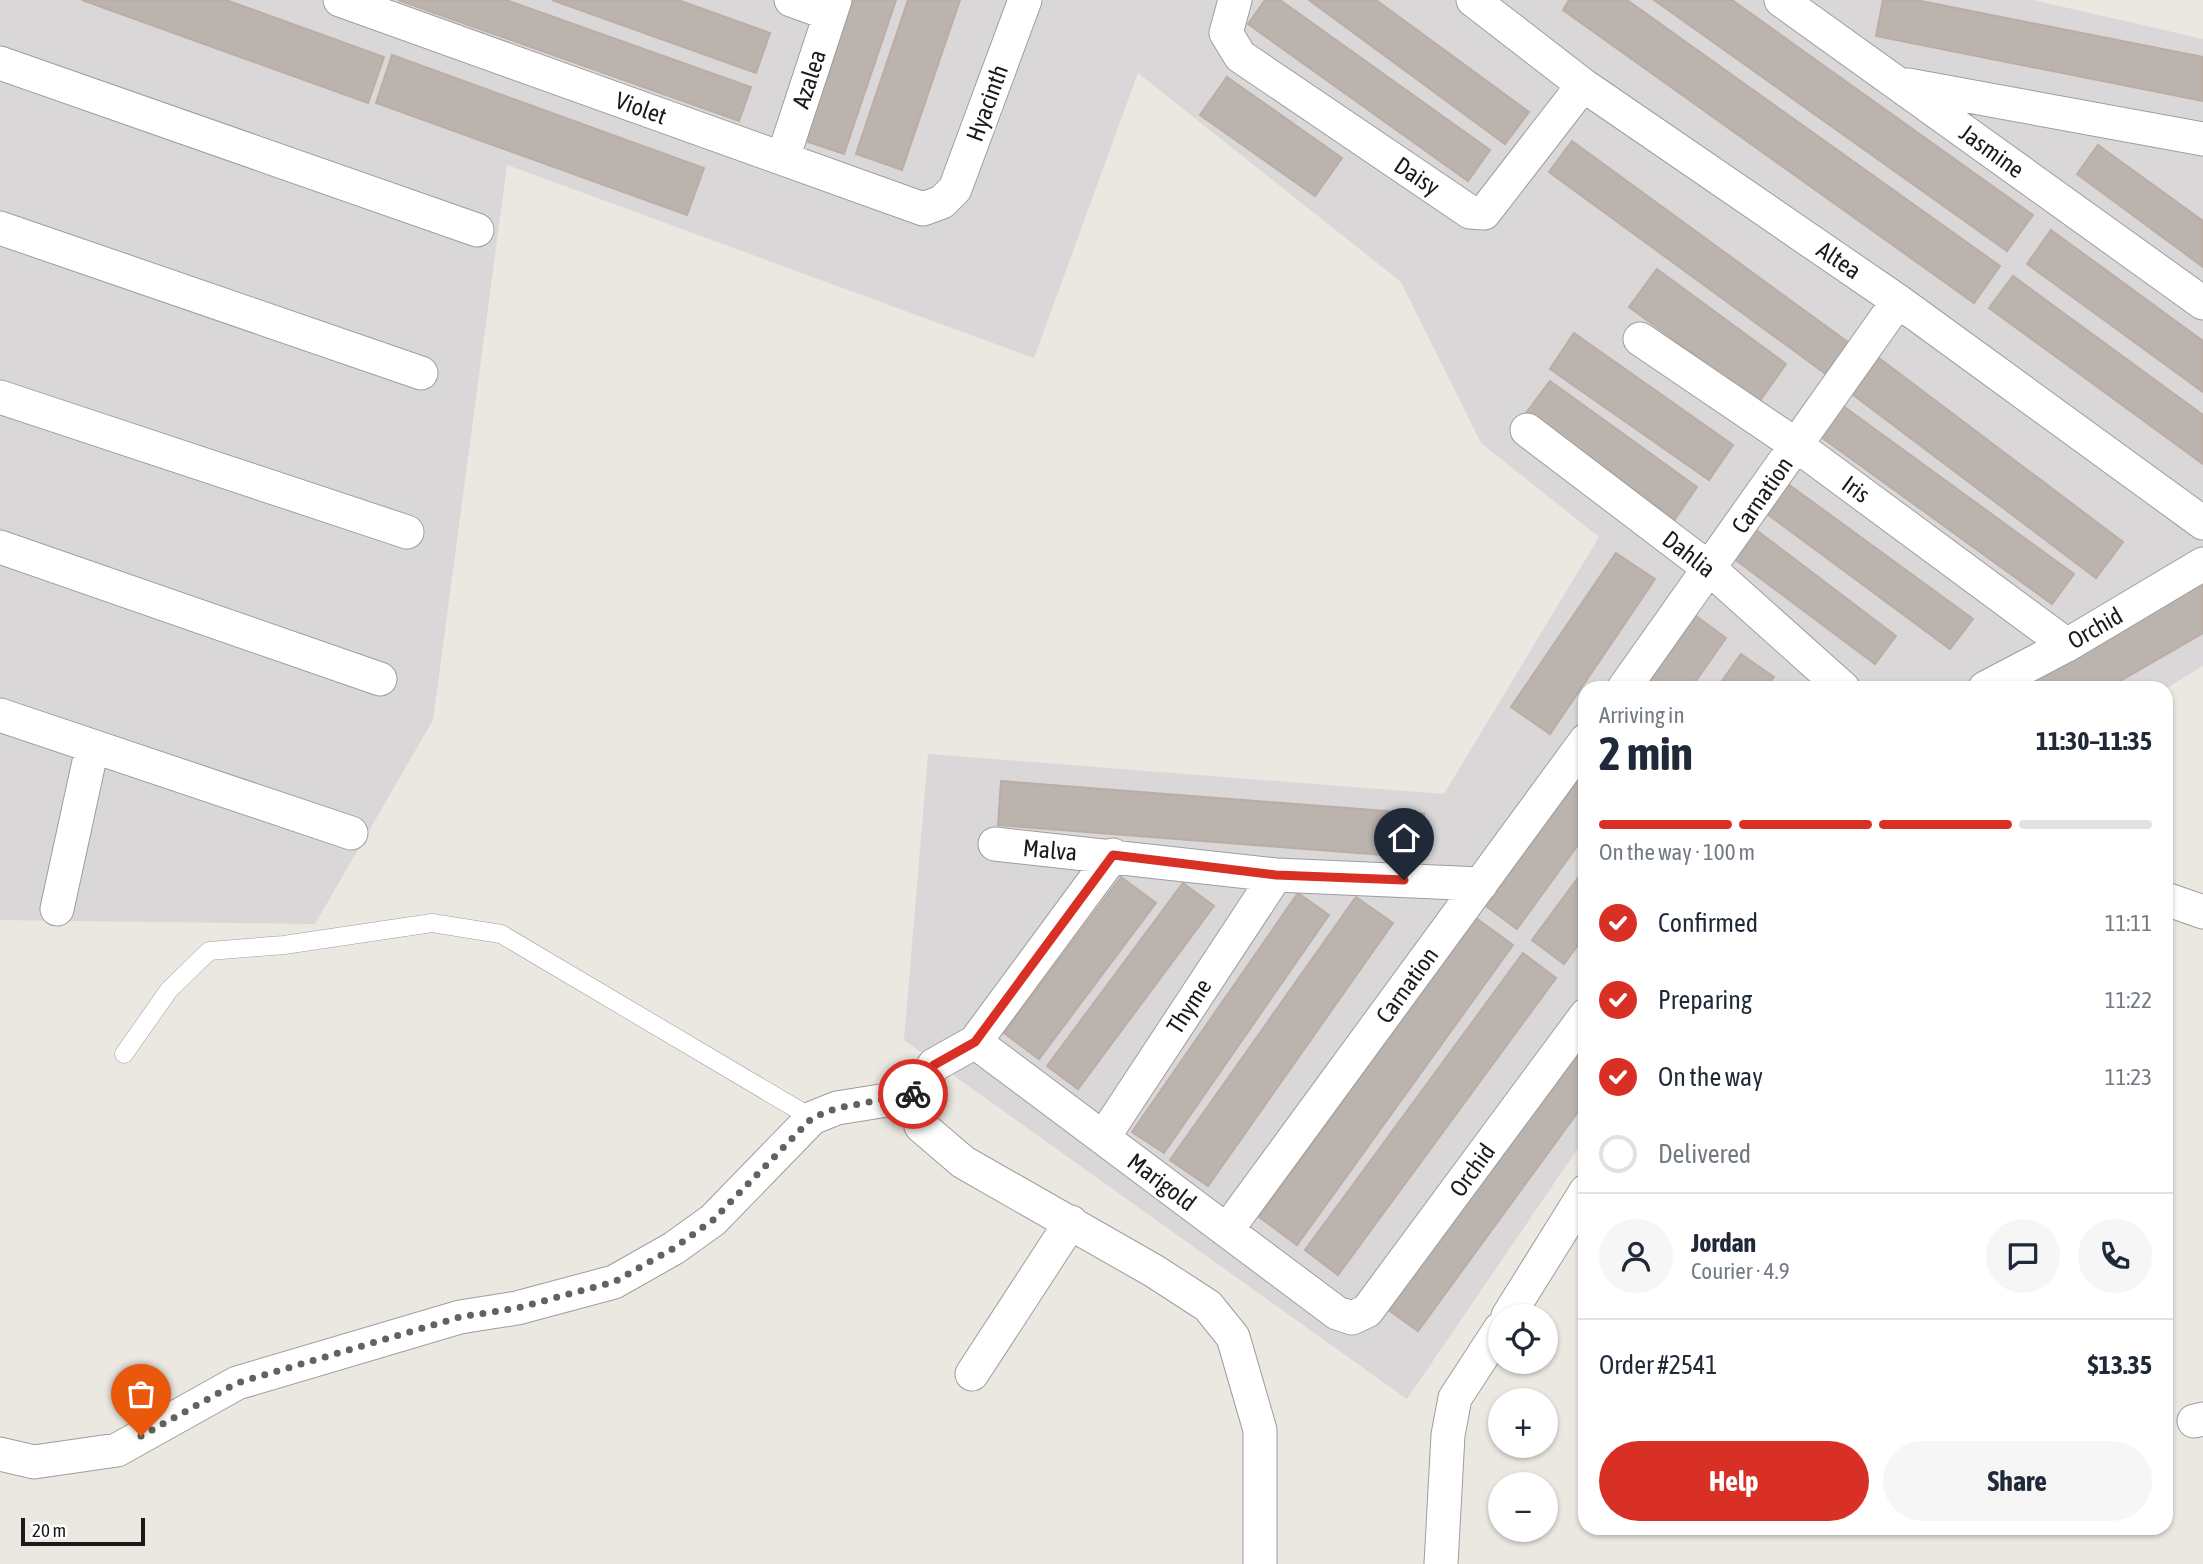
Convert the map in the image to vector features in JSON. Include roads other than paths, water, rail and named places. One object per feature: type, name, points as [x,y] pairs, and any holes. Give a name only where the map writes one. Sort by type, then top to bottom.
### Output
[{"type":"street","name":"Violet","points":[[340,0],[923,209],[942,202]]},
{"type":"street","points":[[792,0],[833,7]]},
{"type":"street","name":"Hyacinth","points":[[942,202],[955,189],[1025,0]]},
{"type":"street","name":"Daisy","points":[[1235,0],[1226,33],[1240,55],[1470,212],[1485,214],[1583,85]]},
{"type":"street","name":"Altea","points":[[1473,0],[1583,85],[1898,300],[2203,523]]},
{"type":"street","name":"Jasmine","points":[[1781,0],[2203,303]]},
{"type":"street","name":"Azalea","points":[[783,158],[833,7]]},
{"type":"street","points":[[0,62],[477,230]]},
{"type":"street","points":[[1899,84],[2203,139]]},
{"type":"street","points":[[0,228],[421,373]]},
{"type":"street","name":"Carnation","points":[[1629,681],[1898,300]]},
{"type":"street","name":"Iris","points":[[1640,339],[1796,445],[2067,645]]},
{"type":"street","points":[[0,397],[408,532]]},
{"type":"street","name":"Dahlia","points":[[1527,430],[1710,569],[1835,681]]},
{"type":"street","points":[[0,547],[380,679]]},
{"type":"street","name":"Orchid","points":[[1998,681],[2067,645],[2203,564]]},
{"type":"street","points":[[0,715],[351,833]]},
{"type":"street","points":[[57,909],[92,748]]},
{"type":"street","name":"Carnation","points":[[1227,1230],[1578,751]]},
{"type":"street","name":"Malva","points":[[995,844],[1276,875],[1481,884]]},
{"type":"street","points":[[0,1454],[34,1462],[117,1450],[237,1383],[460,1317],[517,1308],[614,1282],[674,1248],[713,1220],[812,1118],[837,1108],[912,1096],[934,1065],[975,1042],[1113,855]]},
{"type":"street","name":"Thyme","points":[[1103,1138],[1276,875]]},
{"type":"street","points":[[2173,901],[2203,912]]},
{"type":"street","name":"Orchid","points":[[1352,1318],[1367,1311],[1578,1026]]},
{"type":"street","name":"Marigold","points":[[975,1042],[1337,1313],[1352,1318]]},
{"type":"street","points":[[912,1096],[921,1126],[963,1162],[1071,1222],[1208,1306],[1233,1337],[1260,1430],[1260,1564]]},
{"type":"street","points":[[1515,1304],[1578,1204]]},
{"type":"street","points":[[972,1374],[1071,1222]]},
{"type":"street","points":[[1441,1564],[1448,1435],[1455,1398],[1488,1347]]},
{"type":"lane","points":[[124,1054],[169,990],[209,951],[284,945],[363,934],[403,925],[432,923],[501,934],[812,1118]]}]
